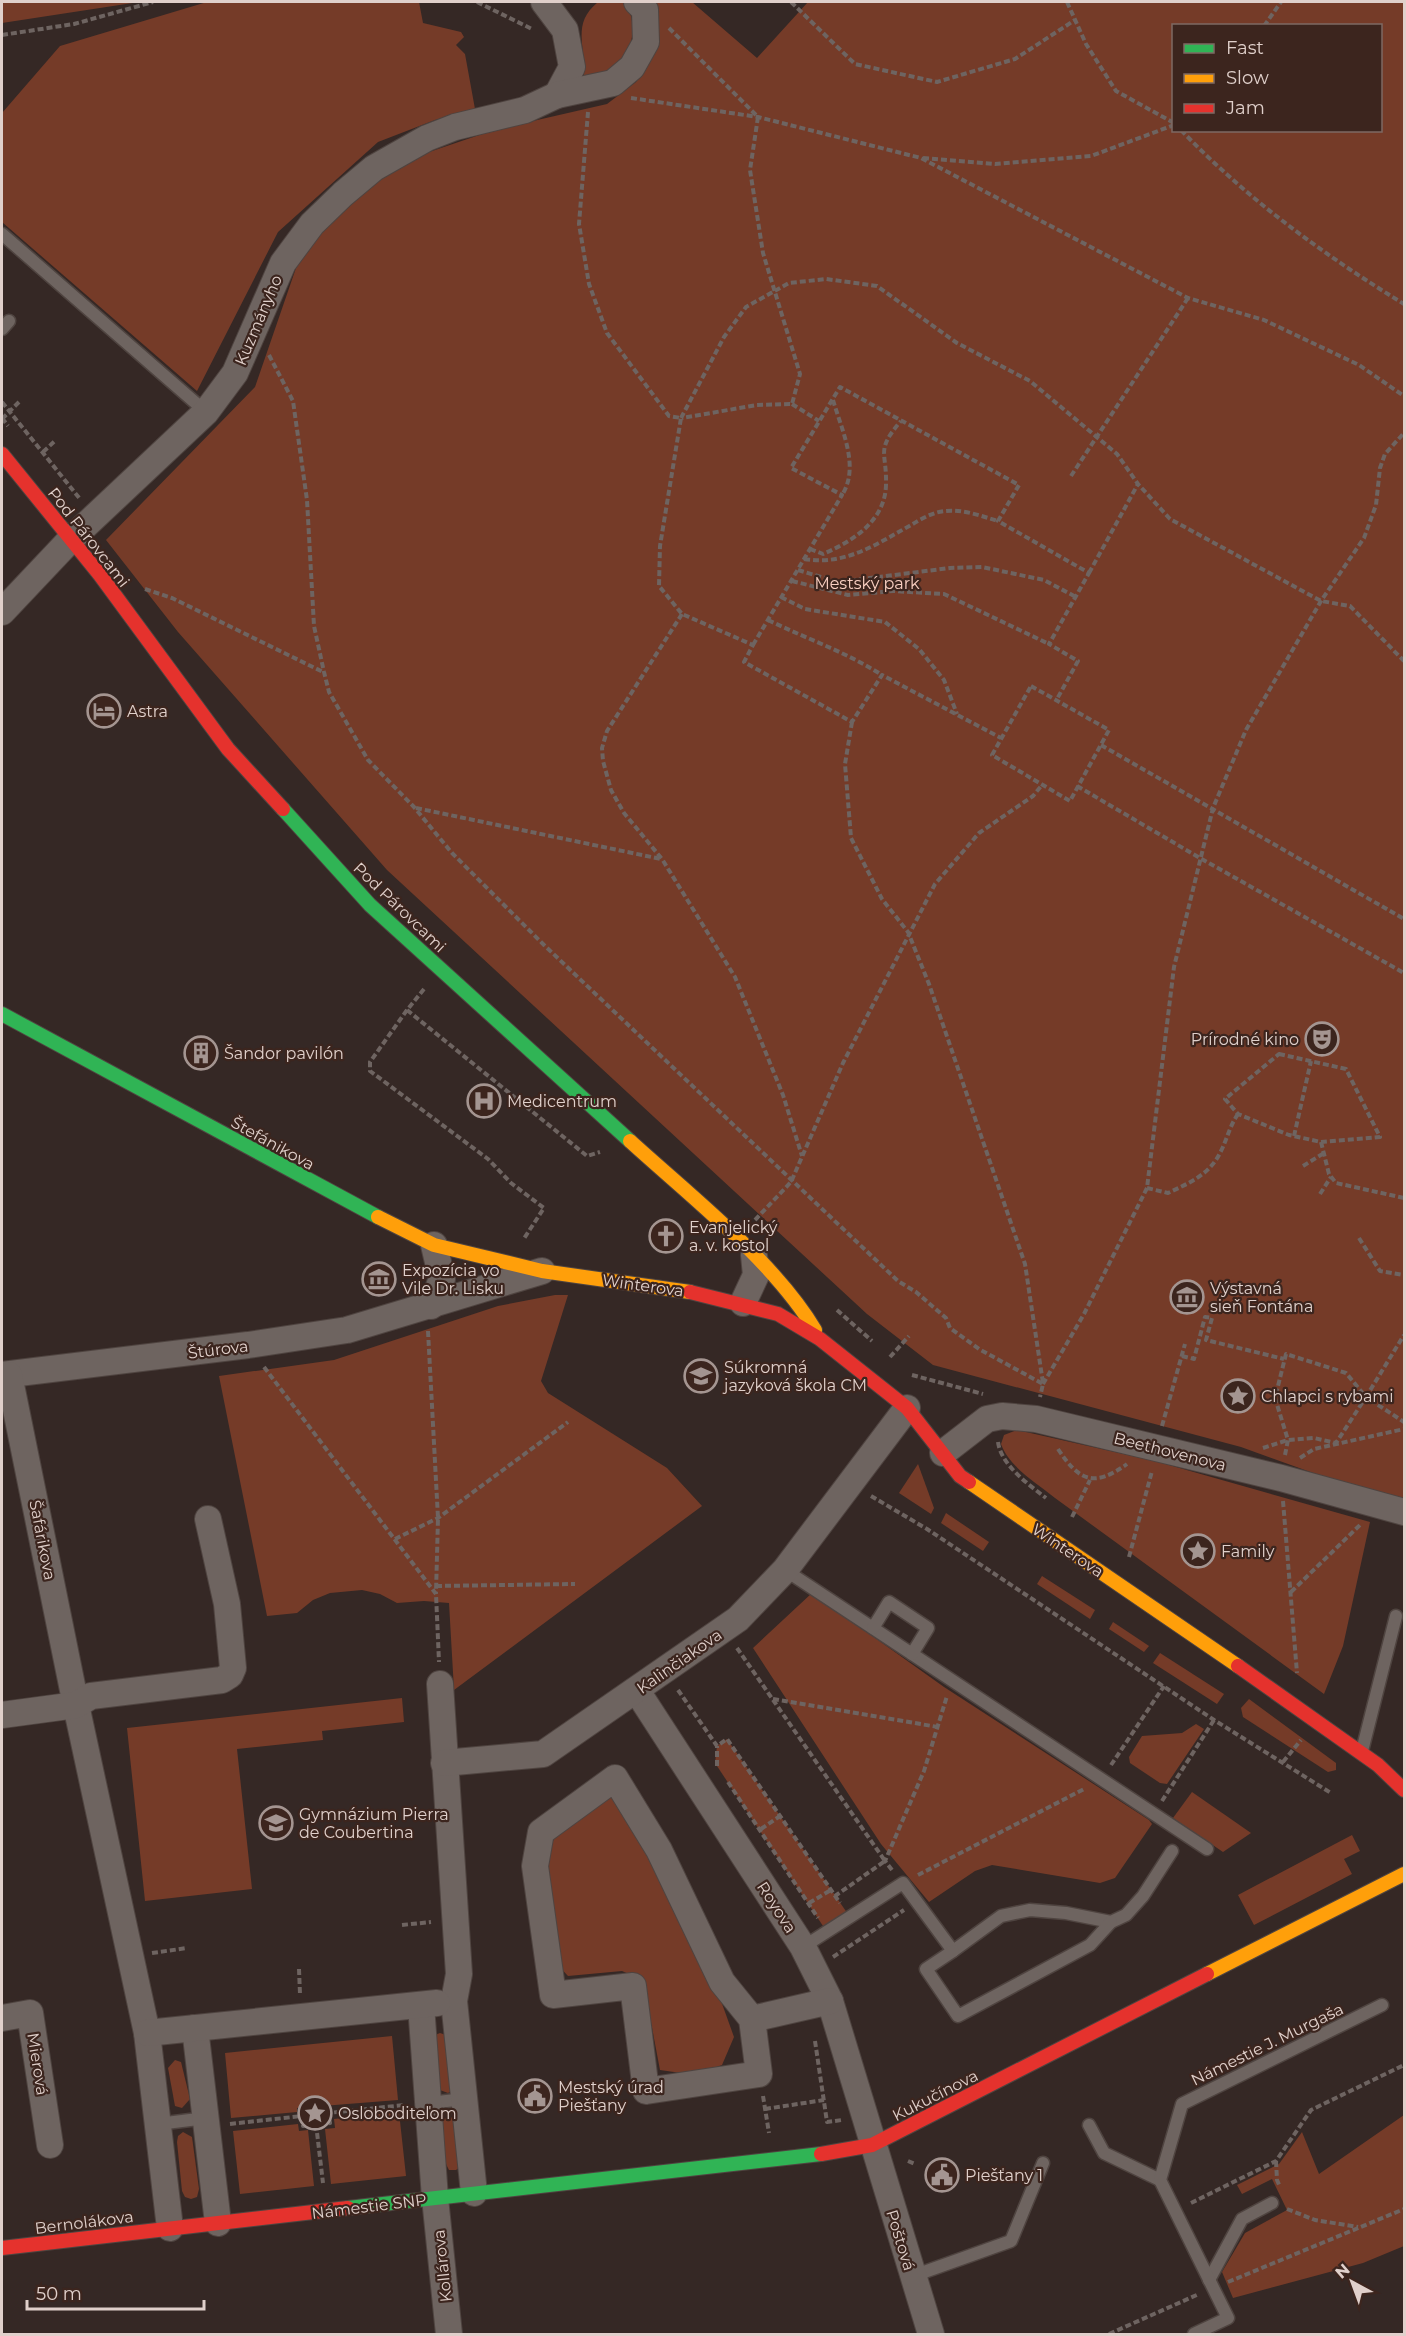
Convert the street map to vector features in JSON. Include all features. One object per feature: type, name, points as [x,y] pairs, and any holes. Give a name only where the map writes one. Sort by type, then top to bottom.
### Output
[{"type":"street","points":[[544,2],[565,30],[572,68],[557,95]]},
{"type":"street","points":[[597,95],[632,67],[646,42],[641,6]]},
{"type":"street","name":"Kuzmányho","points":[[2,612],[79,532],[206,412],[235,374],[283,263],[312,224],[374,168],[427,138],[455,127],[525,110],[557,95],[597,95]]},
{"type":"street","name":"Pod Párovcami","points":[[2,454],[79,532],[228,749],[370,905],[754,1255],[800,1305],[820,1339]]},
{"type":"street","name":"Štefánikova","points":[[2,1014],[327,1192],[434,1245],[542,1271]]},
{"type":"street","points":[[430,1314],[442,1279],[434,1245]]},
{"type":"street","points":[[743,1303],[756,1275],[754,1255]]},
{"type":"street","name":"Winterova","points":[[542,1271],[706,1294],[743,1303],[778,1314],[820,1339],[907,1408],[960,1476],[1361,1753],[1404,1790]]},
{"type":"street","name":"Štúrova","points":[[5,1375],[336,1332],[430,1314],[542,1271]]},
{"type":"street","name":"Šafárikova","points":[[5,1375],[147,2033]]},
{"type":"street","name":"Kalinčiakova","points":[[444,1763],[543,1754],[738,1619],[785,1570],[907,1408]]},
{"type":"street","name":"Beethovenova","points":[[943,1453],[987,1419],[1002,1416],[1036,1419],[1281,1478],[1404,1512]]},
{"type":"street","points":[[2,1715],[76,1705],[91,1696],[222,1680],[230,1675],[233,1668],[227,1604],[208,1519]]},
{"type":"street","points":[[440,1684],[459,1974],[454,2001],[474,2193]]},
{"type":"street","name":"Royova","points":[[637,1691],[803,1947],[830,2001],[872,2145]]},
{"type":"street","points":[[615,1778],[659,1850],[723,1982],[752,2019],[759,2074],[646,2091],[633,1986],[552,1995],[535,1866],[541,1832],[615,1778]]},
{"type":"street","name":"Kukučínova","points":[[435,2198],[832,2153],[872,2145],[1404,1874]]},
{"type":"street","points":[[170,2228],[147,2033],[454,2001]]},
{"type":"street","points":[[752,2019],[830,2001]]},
{"type":"street","name":"Námestie SNP","points":[[170,2228],[435,2198],[417,2104],[422,2005]]},
{"type":"street","name":"Mierová","points":[[2,2018],[30,2013],[50,2145]]},
{"type":"street","points":[[195,2028],[215,2121],[218,2223]]},
{"type":"street","name":"Poštová","points":[[872,2145],[931,2334]]},
{"type":"street","name":"Kollárova","points":[[435,2198],[449,2334]]},
{"type":"street","name":"Bernolákova","points":[[2,2248],[170,2228]]},
{"type":"lane","points":[[2,234],[206,412]]},
{"type":"lane","points":[[785,1570],[1207,1849]]},
{"type":"lane","points":[[873,1628],[889,1602],[928,1628],[912,1654]]},
{"type":"lane","points":[[1361,1753],[1396,1616]]},
{"type":"lane","points":[[1110,1922],[1066,1913],[1030,1910],[1001,1916],[926,1969],[958,2016],[1090,1945],[1110,1922],[1126,1915],[1143,1896],[1172,1851]]},
{"type":"lane","points":[[803,1947],[903,1883],[952,1951]]},
{"type":"lane","name":"Námestie J. Murgaša","points":[[1160,2180],[1182,2104],[1383,2006]]},
{"type":"lane","points":[[417,2104],[464,2099]]},
{"type":"lane","points":[[158,2124],[215,2121]]},
{"type":"lane","points":[[1089,2125],[1104,2153],[1160,2180],[1176,2210],[1228,2319],[1194,2334]]},
{"type":"lane","points":[[913,2276],[1011,2241],[1043,2163]]},
{"type":"lane","points":[[1211,2284],[1242,2219],[1272,2203]]},
{"type":"path","points":[[2,35],[74,24],[153,2]]},
{"type":"path","points":[[477,2],[534,30]]},
{"type":"path","points":[[791,2],[855,64],[937,82],[1015,59],[1075,20]]},
{"type":"path","points":[[1066,2],[1086,44],[1116,91],[1172,123]]},
{"type":"path","points":[[1265,24],[1281,2]]},
{"type":"path","points":[[641,6],[668,26],[758,117]]},
{"type":"path","points":[[578,113],[597,95],[626,97],[758,117],[921,158],[994,164],[1091,156],[1172,124]]},
{"type":"path","points":[[597,95],[579,224],[589,285],[607,333],[669,416],[681,418],[757,405],[792,404],[819,421]]},
{"type":"path","points":[[758,117],[750,170],[763,253],[800,374],[792,404]]},
{"type":"path","points":[[1183,132],[1219,170],[1332,258],[1404,304]]},
{"type":"path","points":[[921,158],[1188,298],[1264,320],[1359,365],[1404,396]]},
{"type":"path","points":[[753,645],[682,614],[659,586],[660,546],[681,418],[724,337],[746,307],[789,283],[826,279],[877,286],[957,343],[1030,381],[1117,454],[1138,484],[1170,519],[1321,601],[1350,606],[1404,661]]},
{"type":"path","points":[[1071,476],[1188,298]]},
{"type":"path","points":[[254,329],[293,401],[307,500],[314,626],[329,692],[368,760],[414,807],[452,853],[527,928],[791,1182],[898,1281],[916,1292],[946,1318],[950,1328],[979,1349],[1043,1384]]},
{"type":"path","points":[[842,495],[791,468],[840,387],[1019,485],[998,521]]},
{"type":"path","points":[[833,399],[851,466],[850,483],[744,662],[852,722]]},
{"type":"path","points":[[2,418],[21,400]]},
{"type":"path","points":[[2,402],[86,506],[79,532]]},
{"type":"path","points":[[810,549],[823,554],[842,546],[869,526],[877,515],[886,487],[884,445],[902,421]]},
{"type":"path","points":[[1043,1384],[1084,1314],[1147,1188],[1174,967],[1213,808],[1246,730],[1321,601],[1364,538],[1376,505],[1380,468],[1385,454],[1404,433]]},
{"type":"path","points":[[36,458],[56,440]]},
{"type":"path","points":[[1049,644],[1138,484]]},
{"type":"path","points":[[804,559],[818,562],[843,559],[868,549],[924,517],[943,511],[964,511],[998,521],[1089,573]]},
{"type":"path","points":[[798,570],[838,582],[950,568],[982,567],[1044,580],[1076,597]]},
{"type":"path","points":[[792,581],[848,595],[893,591],[945,594],[1049,644],[1078,661],[1057,699]]},
{"type":"path","points":[[140,588],[172,598],[324,672]]},
{"type":"path","points":[[782,597],[805,609],[885,622],[919,649],[944,680],[957,715]]},
{"type":"path","points":[[682,614],[607,731],[602,748],[606,777],[624,813],[662,859],[735,977],[783,1095],[802,1156]]},
{"type":"path","points":[[768,620],[810,640],[848,654],[882,675],[1001,738]]},
{"type":"path","points":[[882,675],[852,722],[845,764],[851,838],[882,899],[908,932],[929,984],[1024,1264],[1043,1384],[1040,1401]]},
{"type":"path","points":[[1031,686],[1057,699],[1109,730],[1070,801],[992,755],[1031,686]]},
{"type":"path","points":[[1101,745],[1404,919]]},
{"type":"path","points":[[750,1225],[791,1182],[843,1063],[908,932],[935,884],[979,833],[1034,796],[1042,785]]},
{"type":"path","points":[[1077,786],[1404,973]]},
{"type":"path","points":[[414,807],[662,859]]},
{"type":"path","points":[[407,1010],[370,1062],[370,1071],[488,1159],[511,1183],[544,1208],[519,1244],[531,1246]]},
{"type":"path","points":[[1279,1054],[1346,1069],[1380,1137],[1321,1142],[1294,1136],[1239,1114],[1226,1099],[1279,1054]]},
{"type":"path","points":[[1294,1136],[1311,1062]]},
{"type":"path","points":[[1147,1188],[1168,1193],[1209,1170],[1220,1153],[1230,1125],[1239,1114]]},
{"type":"path","points":[[1321,1142],[1331,1177],[1336,1183],[1404,1198]]},
{"type":"path","points":[[1304,1166],[1324,1153]]},
{"type":"path","points":[[1320,1194],[1331,1177]]},
{"type":"path","points":[[1359,1238],[1380,1271],[1404,1275]]},
{"type":"path","points":[[829,1302],[897,1363]]},
{"type":"path","points":[[430,1314],[438,1518],[436,1594],[440,1684]]},
{"type":"path","points":[[1182,1356],[1194,1359],[1205,1317],[1212,1318],[1206,1340],[1284,1359]]},
{"type":"path","points":[[1336,1443],[1404,1335]]},
{"type":"path","points":[[890,1357],[909,1336]]},
{"type":"path","points":[[1138,1564],[1127,1556],[1185,1344]]},
{"type":"path","points":[[1288,1440],[1275,1398],[1286,1354],[1346,1373],[1366,1397],[1404,1422]]},
{"type":"path","points":[[270,1360],[260,1362],[436,1594]]},
{"type":"path","points":[[905,1369],[912,1375],[992,1397]]},
{"type":"path","points":[[395,1539],[438,1518],[568,1422]]},
{"type":"path","points":[[1288,1673],[1298,1680],[1281,1478],[1302,1456],[1314,1449],[1404,1429]]},
{"type":"path","points":[[1001,1436],[998,1442],[999,1452],[1007,1463],[1053,1503]]},
{"type":"path","points":[[1259,1448],[1288,1440],[1314,1438],[1336,1443]]},
{"type":"path","points":[[1054,1441],[1076,1472],[1089,1480]]},
{"type":"path","points":[[1072,1517],[1089,1480],[1115,1472],[1131,1461]]},
{"type":"path","points":[[850,1482],[927,1529],[1214,1720],[1331,1793]]},
{"type":"path","points":[[1063,1510],[1081,1523]]},
{"type":"path","points":[[1291,1592],[1362,1522]]},
{"type":"path","points":[[436,1586],[575,1584]]},
{"type":"path","points":[[731,1639],[885,1861],[903,1883],[1101,1780],[1164,1686]]},
{"type":"path","points":[[717,1746],[727,1739],[835,1896],[885,1861],[924,1770],[951,1680]]},
{"type":"path","points":[[677,1690],[717,1746],[715,1763],[809,1903],[831,1890]]},
{"type":"path","points":[[773,1699],[938,1727]]},
{"type":"path","points":[[1154,1814],[1214,1720]]},
{"type":"path","points":[[1283,1762],[1305,1735]]},
{"type":"path","points":[[761,1829],[780,1816]]},
{"type":"path","points":[[828,1960],[917,1902]]},
{"type":"path","points":[[402,1925],[438,1921]]},
{"type":"path","points":[[145,1954],[187,1948]]},
{"type":"path","points":[[299,1969],[300,1998]]},
{"type":"path","points":[[813,2031],[827,2122],[847,2119]]},
{"type":"path","points":[[1176,2210],[1276,2161],[1311,2110],[1404,2065]]},
{"type":"path","points":[[405,2094],[417,2104]]},
{"type":"path","points":[[770,2142],[765,2109],[824,2100]]},
{"type":"path","points":[[407,2116],[417,2104]]},
{"type":"path","points":[[215,2121],[302,2116],[303,2126],[330,2123],[328,2113],[417,2104]]},
{"type":"path","points":[[316,2124],[324,2190]]},
{"type":"path","points":[[904,2172],[913,2154]]},
{"type":"path","points":[[908,2161],[915,2164]]},
{"type":"path","points":[[1272,2203],[1315,2220],[1359,2227]]},
{"type":"path","points":[[1109,2334],[1211,2284],[1404,2209]]},
{"type":"green space","points":[[2,2],[139,2],[2,23]]},
{"type":"green space","points":[[207,2],[419,2],[423,23],[461,32],[464,37],[456,45],[465,54],[475,109],[435,120],[378,142],[278,232],[197,391],[2,222],[2,113],[60,46]]},
{"type":"green space","points":[[598,2],[625,2],[630,11],[633,32],[627,52],[621,61],[601,74],[584,75],[582,27],[590,10]]},
{"type":"green space","name":"Mestský park","points":[[652,2],[692,2],[757,58],[808,2],[1404,2],[1404,1499],[1366,1492],[1241,1447],[933,1365],[867,1314],[387,870],[178,632],[106,540],[255,387],[306,239],[382,168],[494,130],[607,104],[636,82],[657,47],[658,28]]},
{"type":"green space","points":[[555,1295],[568,1295],[541,1381],[548,1393],[667,1468],[702,1506],[454,1690],[449,1603],[424,1601],[397,1603],[380,1594],[362,1590],[330,1593],[313,1600],[297,1613],[267,1616],[219,1376],[334,1360],[498,1306]]},
{"type":"green space","points":[[1017,1430],[1155,1461],[1370,1522],[1343,1646],[1324,1694],[1024,1474],[1010,1460],[1001,1444],[1004,1435]]},
{"type":"green space","points":[[918,1464],[934,1508],[931,1514],[899,1493]]},
{"type":"green space","points":[[946,1513],[989,1542],[983,1551],[941,1523]]},
{"type":"green space","points":[[1042,1576],[1095,1610],[1090,1619],[1037,1584]]},
{"type":"green space","points":[[812,1593],[944,1687],[1149,1820],[1152,1824],[1115,1878],[1100,1883],[992,1865],[975,1871],[929,1902],[881,1844],[753,1648]]},
{"type":"green space","points":[[1113,1622],[1149,1646],[1144,1652],[1109,1629]]},
{"type":"green space","points":[[1160,1653],[1224,1694],[1217,1704],[1153,1663]]},
{"type":"green space","points":[[402,1698],[404,1722],[322,1731],[323,1740],[237,1749],[252,1889],[145,1901],[127,1728]]},
{"type":"green space","points":[[1249,1699],[1336,1763],[1336,1770],[1328,1772],[1243,1717],[1241,1708]]},
{"type":"green space","points":[[1196,1724],[1204,1729],[1167,1784],[1160,1783],[1130,1763],[1129,1757],[1142,1736],[1182,1733]]},
{"type":"green space","points":[[727,1739],[850,1917],[827,1932],[715,1763],[717,1746]]},
{"type":"green space","points":[[614,1786],[711,1973],[734,2037],[722,2065],[695,2075],[660,2070],[643,1980],[622,1971],[568,1976],[555,1962],[541,1864],[564,1820]]},
{"type":"green space","points":[[1192,1792],[1251,1833],[1223,1852],[1173,1818]]},
{"type":"green space","points":[[1352,1835],[1360,1851],[1344,1859],[1352,1874],[1254,1925],[1238,1895]]},
{"type":"green space","points":[[440,2033],[446,2035],[454,2089],[448,2093],[437,2089],[435,2035]]},
{"type":"green space","points":[[392,2036],[398,2100],[297,2108],[297,2112],[231,2118],[225,2053]]},
{"type":"green space","points":[[175,2060],[181,2062],[190,2099],[182,2108],[175,2106],[168,2068]]},
{"type":"green space","points":[[399,2112],[406,2176],[331,2184],[325,2129],[335,2128],[334,2119]]},
{"type":"green space","points":[[1404,2115],[1404,2246],[1363,2263],[1233,2298],[1222,2272],[1245,2233],[1287,2210],[1272,2179],[1242,2194],[1237,2185],[1279,2164],[1302,2132],[1319,2174]]},
{"type":"green space","points":[[450,2117],[456,2119],[461,2166],[456,2170],[449,2170],[444,2159],[442,2145],[443,2119]]},
{"type":"green space","points":[[298,2124],[299,2131],[308,2130],[314,2186],[240,2194],[233,2131]]},
{"type":"green space","points":[[183,2132],[192,2137],[199,2189],[197,2197],[191,2199],[185,2197],[182,2191],[177,2142],[178,2136]]},
{"type":"traffic: fast","points":[[283,809],[370,905],[630,1141]]},
{"type":"traffic: fast","points":[[2,1014],[378,1217]]},
{"type":"traffic: fast","points":[[348,2208],[821,2154]]},
{"type":"traffic: slow","points":[[630,1141],[704,1206],[754,1254],[798,1304],[815,1330]]},
{"type":"traffic: slow","points":[[378,1217],[434,1245],[542,1271],[690,1292]]},
{"type":"traffic: slow","points":[[969,1482],[1238,1666]]},
{"type":"traffic: slow","points":[[1207,1974],[1404,1874]]},
{"type":"traffic: jam","points":[[2,454],[100,575],[228,749],[283,809]]},
{"type":"traffic: jam","points":[[690,1292],[778,1314],[820,1339],[907,1408],[960,1476],[969,1482]]},
{"type":"traffic: jam","points":[[1238,1666],[1378,1765],[1404,1790]]},
{"type":"traffic: jam","points":[[821,2154],[872,2145],[1207,1974]]},
{"type":"traffic: jam","points":[[2,2248],[348,2208]]},
{"type":"place","name":"Astra","points":[[104,711]]},
{"type":"place","name":"Prírodné kino","points":[[1322,1039]]},
{"type":"place","name":"Šandor pavilón","points":[[201,1053]]},
{"type":"place","name":"Medicentrum","points":[[484,1101]]},
{"type":"place","name":"Evanjelický a. v. kostol","points":[[666,1236]]},
{"type":"place","name":"Expozícia vo Vile Dr. Lisku","points":[[379,1279]]},
{"type":"place","name":"Výstavná sieň Fontána","points":[[1187,1297]]},
{"type":"place","name":"Súkromná jazyková škola CM","points":[[701,1376]]},
{"type":"place","name":"Chlapci s rybami","points":[[1238,1396]]},
{"type":"place","name":"Family","points":[[1198,1551]]},
{"type":"place","name":"Gymnázium Pierra de Coubertina","points":[[276,1823]]},
{"type":"place","name":"Mestský úrad Piešťany","points":[[535,2096]]},
{"type":"place","name":"Osloboditeľom","points":[[315,2113]]},
{"type":"place","name":"Piešťany 1","points":[[942,2175]]}]
